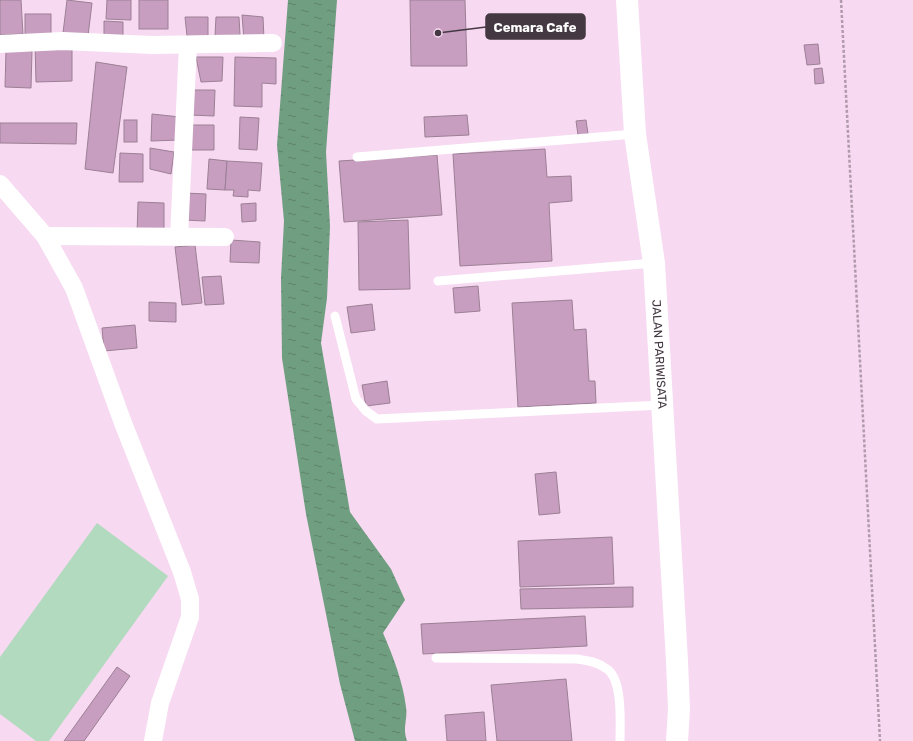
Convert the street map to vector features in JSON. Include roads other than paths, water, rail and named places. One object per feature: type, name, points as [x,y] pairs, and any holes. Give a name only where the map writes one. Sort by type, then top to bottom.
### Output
[{"type":"main road","name":"JALAN PARIWISATA","points":[[627,0],[635,134],[654,263],[679,709],[684,741]]},
{"type":"main road","name":"JALAN PARIWISATA","points":[[677,741],[679,709]]},
{"type":"street","points":[[0,44],[63,41],[152,45],[273,43]]},
{"type":"street","points":[[179,237],[188,45]]},
{"type":"street","points":[[0,184],[45,236],[74,288],[124,423],[182,572],[190,599],[190,618],[160,703],[153,741]]},
{"type":"street","points":[[45,236],[225,237]]},
{"type":"lane","points":[[356,157],[635,134]]},
{"type":"lane","points":[[438,282],[654,263]]},
{"type":"lane","points":[[335,316],[356,399],[366,411],[377,419],[662,405]]},
{"type":"lane","points":[[436,658],[578,659],[593,662],[608,669],[617,682],[620,741]]},
{"type":"water","points":[[288,0],[337,0],[326,152],[330,226],[327,298],[321,343],[350,512],[391,569],[405,600],[383,633],[403,688],[406,712],[405,732],[407,741],[355,741],[340,684],[306,514],[282,358],[281,278],[284,221],[277,145]]},
{"type":"place","name":"Cemara Cafe","points":[[438,33]]}]
